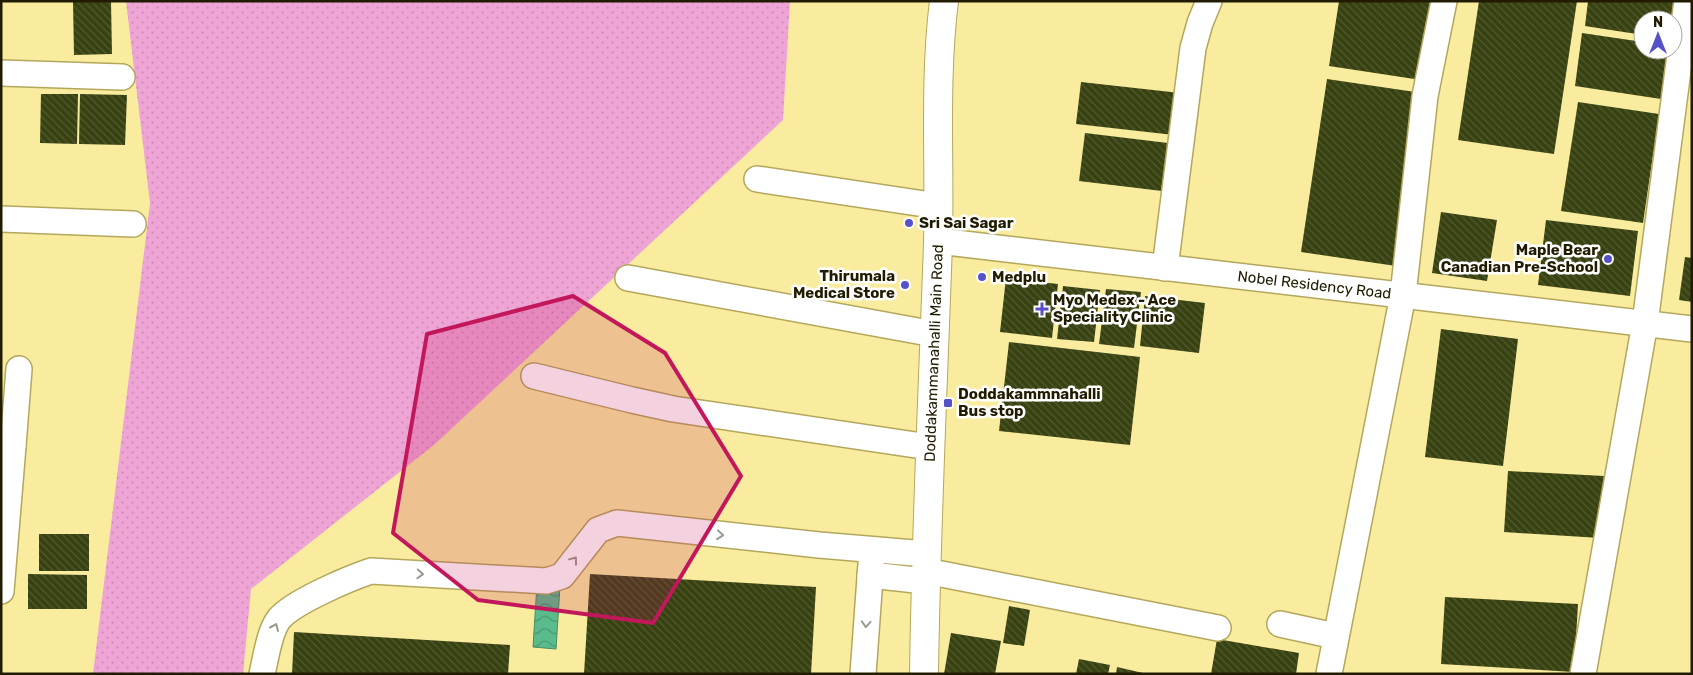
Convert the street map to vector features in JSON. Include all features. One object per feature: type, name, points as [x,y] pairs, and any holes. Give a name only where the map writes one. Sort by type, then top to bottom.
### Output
[{"type":"street","name":"Doddakammanahalli Main Road","points":[[924,674],[938,242],[939,41],[944,1]]},
{"type":"street","points":[[1165,268],[1193,48],[1209,1]]},
{"type":"street","points":[[1329,674],[1403,295],[1425,96],[1444,1]]},
{"type":"street","points":[[1583,674],[1645,323],[1687,1]]},
{"type":"street","points":[[1,73],[122,77]]},
{"type":"street","points":[[757,179],[938,206]]},
{"type":"street","points":[[1,219],[133,224]]},
{"type":"street","name":"Nobel Residency Road","points":[[938,242],[1692,329]]},
{"type":"street","points":[[628,278],[934,334]]},
{"type":"street","points":[[1,591],[7,445],[19,369]]},
{"type":"street","points":[[534,376],[672,409],[930,447]]},
{"type":"street","points":[[262,674],[269,641],[279,619],[292,608],[350,578],[371,571],[546,581],[562,576],[598,530],[618,524],[872,550],[926,568],[1218,628]]},
{"type":"street","points":[[863,674],[872,550]]},
{"type":"street","points":[[870,575],[926,568]]},
{"type":"street","points":[[1280,624],[1336,636]]},
{"type":"highlighted area","points":[[573,296],[665,353],[741,476],[653,623],[478,600],[393,533],[427,334]]},
{"type":"shaded area","points":[[126,1],[790,1],[783,120],[434,445],[251,589],[243,674],[93,674],[150,203]]},
{"type":"water","points":[[537,584],[560,586],[556,649],[533,647]]},
{"type":"building","points":[[1339,1],[1433,1],[1421,80],[1329,66]]},
{"type":"building","points":[[1479,1],[1577,1],[1554,154],[1458,140]]},
{"type":"building","points":[[1588,1],[1675,1],[1674,10],[1633,10],[1633,33],[1585,26]]},
{"type":"building","points":[[73,2],[111,2],[112,54],[74,55]]},
{"type":"building","points":[[1582,33],[1633,41],[1633,60],[1667,60],[1661,99],[1575,86]]},
{"type":"building","points":[[1327,79],[1422,93],[1396,266],[1301,252]]},
{"type":"building","points":[[1081,82],[1180,93],[1174,135],[1076,124]]},
{"type":"building","points":[[41,94],[78,94],[77,144],[40,143]]},
{"type":"building","points":[[80,94],[127,95],[125,145],[79,144]]},
{"type":"building","points":[[1578,102],[1659,114],[1643,223],[1561,211]]},
{"type":"building","points":[[1085,133],[1168,143],[1162,191],[1079,181]]},
{"type":"building","points":[[1441,212],[1497,220],[1487,281],[1432,273]]},
{"type":"building","points":[[1546,220],[1638,231],[1630,296],[1538,285]]},
{"type":"building","points":[[1685,257],[1692,258],[1692,302],[1679,300]]},
{"type":"building","points":[[1006,278],[1058,284],[1052,338],[1000,332]]},
{"type":"building","points":[[1063,286],[1100,290],[1094,342],[1057,339]]},
{"type":"building","points":[[1106,289],[1141,292],[1134,348],[1099,344]]},
{"type":"building","points":[[1145,296],[1205,303],[1199,353],[1140,346]]},
{"type":"building","points":[[1441,329],[1518,339],[1503,466],[1425,457]]},
{"type":"building","points":[[1009,342],[1140,357],[1130,445],[999,431]]},
{"type":"building","points":[[1508,471],[1604,476],[1600,538],[1504,532]]},
{"type":"building","points":[[39,534],[89,534],[89,571],[39,571]]},
{"type":"building","points":[[28,574],[87,575],[87,609],[28,609]]},
{"type":"building","points":[[590,574],[816,587],[811,674],[584,674]]},
{"type":"building","points":[[1445,597],[1578,604],[1574,672],[1441,664]]},
{"type":"building","points":[[1009,606],[1030,610],[1024,646],[1003,643]]},
{"type":"building","points":[[294,632],[510,645],[508,674],[292,674]]},
{"type":"building","points":[[951,633],[1001,641],[995,674],[944,674]]},
{"type":"building","points":[[1217,639],[1299,653],[1296,674],[1211,674]]},
{"type":"building","points":[[1079,659],[1110,665],[1108,674],[1076,674]]},
{"type":"building","points":[[1117,667],[1143,673],[1116,674]]},
{"type":"place","name":"Sri Sai Sagar","points":[[909,223]]},
{"type":"place","name":"Maple Bear Canadian Pre-School","points":[[1608,259]]},
{"type":"place","name":"Medplu","points":[[982,277]]},
{"type":"place","name":"Thirumala Medical Store","points":[[905,285]]},
{"type":"place","name":"Myo Medex - Ace Speciality Clinic","points":[[1042,309]]},
{"type":"place","name":"Doddakammnahalli Bus stop","points":[[948,403]]}]
